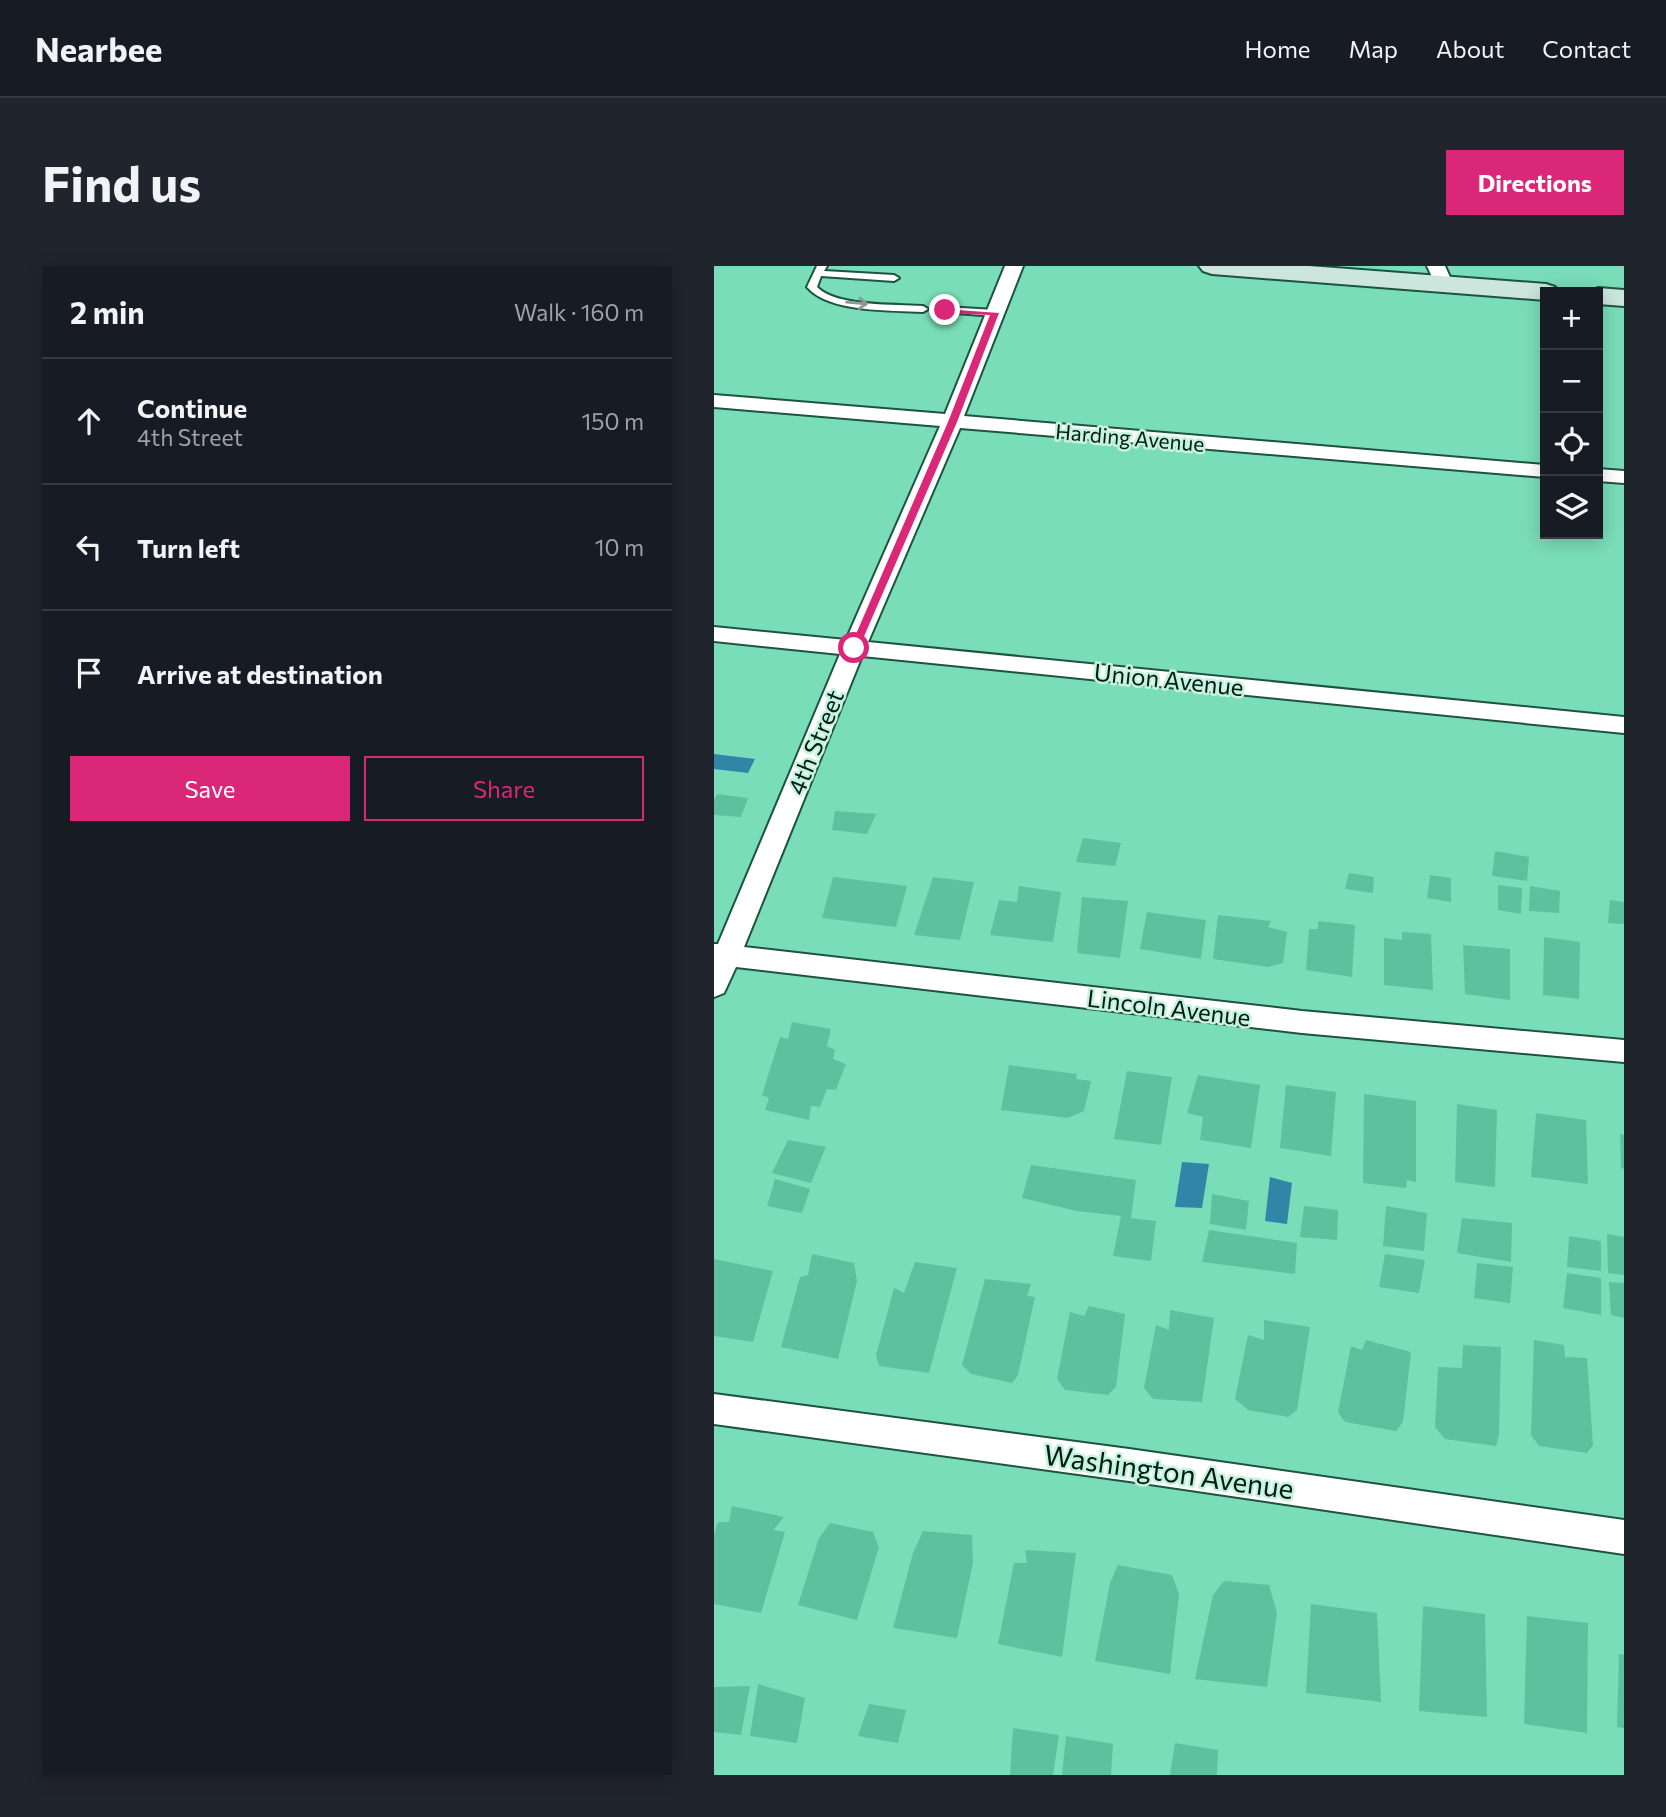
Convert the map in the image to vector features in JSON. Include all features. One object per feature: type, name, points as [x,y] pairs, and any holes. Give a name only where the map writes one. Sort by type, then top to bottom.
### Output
[{"type":"main road","points":[[1212,266],[1440,275],[1540,291]]},
{"type":"main road","points":[[1603,296],[1624,298]]},
{"type":"street","name":"4th Street","points":[[714,986],[721,955],[953,422],[1014,266]]},
{"type":"street","name":"Harding Avenue","points":[[714,401],[1540,471]]},
{"type":"street","points":[[1603,475],[1624,477]]},
{"type":"street","name":"Union Avenue","points":[[714,634],[1624,725]]},
{"type":"street","name":"Lincoln Avenue","points":[[721,955],[1302,1022],[1624,1051]]},
{"type":"street","name":"Washington Avenue","points":[[714,1409],[1143,1467],[1624,1537]]},
{"type":"lane","points":[[894,278],[820,269],[812,287],[814,292],[822,297],[837,302],[923,309]]},
{"type":"lane","points":[[945,310],[995,313]]},
{"type":"water","points":[[714,754],[755,759],[748,773],[714,769]]},
{"type":"water","points":[[1182,1162],[1209,1164],[1202,1208],[1175,1207]]},
{"type":"water","points":[[1270,1177],[1292,1183],[1287,1224],[1265,1221]]},
{"type":"building","points":[[717,794],[748,798],[741,817],[714,815],[714,800]]},
{"type":"building","points":[[835,811],[876,814],[867,834],[832,830]]},
{"type":"building","points":[[1083,838],[1121,843],[1115,866],[1076,862]]},
{"type":"building","points":[[1495,851],[1529,857],[1527,881],[1492,876]]},
{"type":"building","points":[[1349,873],[1374,877],[1373,893],[1345,889]]},
{"type":"building","points":[[1430,875],[1451,878],[1451,902],[1427,898]]},
{"type":"building","points":[[833,877],[907,886],[896,927],[822,918]]},
{"type":"building","points":[[933,877],[974,882],[960,940],[914,935]]},
{"type":"building","points":[[1498,885],[1522,888],[1521,914],[1498,910]]},
{"type":"building","points":[[1019,886],[1061,892],[1053,942],[990,935],[999,900],[1017,902]]},
{"type":"building","points":[[1530,886],[1560,891],[1559,913],[1529,911]]},
{"type":"building","points":[[1082,897],[1128,901],[1120,958],[1077,953]]},
{"type":"building","points":[[1610,900],[1624,902],[1624,924],[1608,923]]},
{"type":"building","points":[[1147,912],[1206,920],[1201,959],[1140,949]]},
{"type":"building","points":[[1218,915],[1271,921],[1268,927],[1287,932],[1283,963],[1268,967],[1213,959]]},
{"type":"building","points":[[1318,921],[1355,925],[1352,977],[1306,970],[1309,929],[1318,929]]},
{"type":"building","points":[[1402,932],[1431,934],[1433,990],[1384,985],[1384,938],[1402,940]]},
{"type":"building","points":[[1544,937],[1580,942],[1579,999],[1543,995]]},
{"type":"building","points":[[1463,945],[1510,949],[1510,1000],[1465,994]]},
{"type":"building","points":[[792,1022],[831,1029],[827,1046],[835,1050],[833,1059],[846,1064],[836,1090],[827,1089],[820,1107],[811,1106],[809,1120],[765,1110],[769,1098],[762,1095],[780,1037],[788,1039]]},
{"type":"building","points":[[1009,1065],[1077,1074],[1076,1079],[1091,1081],[1084,1111],[1068,1118],[1001,1110]]},
{"type":"building","points":[[1127,1071],[1172,1077],[1161,1145],[1114,1139]]},
{"type":"building","points":[[1198,1075],[1260,1085],[1251,1148],[1200,1140],[1203,1117],[1187,1113]]},
{"type":"building","points":[[1286,1085],[1336,1092],[1331,1156],[1280,1148]]},
{"type":"building","points":[[1364,1094],[1416,1101],[1416,1182],[1407,1180],[1406,1188],[1363,1183]]},
{"type":"building","points":[[1457,1104],[1497,1110],[1495,1187],[1455,1182]]},
{"type":"building","points":[[1536,1113],[1586,1120],[1588,1184],[1531,1177]]},
{"type":"building","points":[[1620,1134],[1624,1135],[1624,1169],[1621,1168]]},
{"type":"building","points":[[788,1140],[826,1147],[811,1183],[772,1173]]},
{"type":"building","points":[[1031,1165],[1136,1180],[1131,1218],[1156,1221],[1151,1261],[1113,1256],[1121,1216],[1077,1211],[1022,1198]]},
{"type":"building","points":[[775,1179],[810,1189],[802,1213],[767,1206]]},
{"type":"building","points":[[1212,1194],[1249,1201],[1246,1230],[1210,1224]]},
{"type":"building","points":[[1304,1206],[1338,1210],[1337,1240],[1300,1237]]},
{"type":"building","points":[[1386,1206],[1427,1213],[1424,1251],[1383,1246]]},
{"type":"building","points":[[1462,1218],[1512,1223],[1511,1262],[1457,1253]]},
{"type":"building","points":[[1209,1230],[1297,1243],[1295,1274],[1202,1262]]},
{"type":"building","points":[[1607,1234],[1624,1237],[1624,1275],[1608,1273]]},
{"type":"building","points":[[1569,1236],[1601,1241],[1601,1271],[1567,1267]]},
{"type":"building","points":[[812,1254],[854,1263],[857,1281],[838,1359],[781,1347],[800,1277],[808,1275]]},
{"type":"building","points":[[1385,1254],[1425,1260],[1419,1293],[1379,1287]]},
{"type":"building","points":[[714,1259],[773,1271],[753,1342],[714,1336]]},
{"type":"building","points":[[915,1262],[957,1268],[929,1373],[879,1366],[876,1355],[894,1288],[904,1293]]},
{"type":"building","points":[[1477,1263],[1513,1267],[1510,1303],[1474,1298]]},
{"type":"building","points":[[1567,1273],[1601,1278],[1601,1315],[1563,1308]]},
{"type":"building","points":[[985,1279],[1031,1284],[1027,1296],[1035,1297],[1018,1375],[1012,1383],[971,1374],[962,1365]]},
{"type":"building","points":[[1609,1282],[1624,1283],[1624,1318],[1611,1315]]},
{"type":"building","points":[[1089,1306],[1125,1314],[1116,1387],[1108,1395],[1065,1390],[1057,1379],[1070,1312],[1084,1316]]},
{"type":"building","points":[[1170,1310],[1214,1318],[1202,1402],[1153,1399],[1144,1388],[1156,1325],[1169,1330]]},
{"type":"building","points":[[1264,1320],[1310,1327],[1297,1410],[1288,1417],[1248,1410],[1235,1399],[1248,1335],[1264,1340]]},
{"type":"building","points":[[1366,1340],[1411,1352],[1403,1422],[1396,1431],[1345,1422],[1338,1412],[1351,1346],[1362,1350]]},
{"type":"building","points":[[1534,1340],[1564,1345],[1565,1357],[1587,1358],[1593,1445],[1587,1453],[1539,1446],[1531,1435]]},
{"type":"building","points":[[1463,1345],[1501,1347],[1499,1435],[1496,1446],[1445,1439],[1435,1427],[1438,1367],[1462,1368]]},
{"type":"building","points":[[732,1506],[784,1517],[773,1530],[785,1532],[761,1613],[714,1604],[714,1535],[718,1522],[729,1522]]},
{"type":"building","points":[[830,1523],[873,1532],[879,1547],[857,1620],[798,1605],[819,1538]]},
{"type":"building","points":[[923,1531],[972,1535],[973,1563],[957,1638],[893,1628],[913,1553]]},
{"type":"building","points":[[1025,1550],[1076,1553],[1062,1657],[998,1644],[1014,1563],[1027,1563]]},
{"type":"building","points":[[1118,1565],[1172,1575],[1179,1594],[1170,1674],[1095,1661],[1110,1583]]},
{"type":"building","points":[[1224,1581],[1269,1585],[1277,1613],[1267,1687],[1195,1679],[1213,1595]]},
{"type":"building","points":[[1311,1604],[1377,1613],[1381,1702],[1306,1693]]},
{"type":"building","points":[[1423,1606],[1485,1614],[1487,1717],[1419,1711]]},
{"type":"building","points":[[1527,1616],[1588,1623],[1587,1733],[1524,1724]]},
{"type":"building","points":[[1619,1654],[1624,1655],[1624,1728],[1617,1727]]},
{"type":"building","points":[[758,1684],[805,1698],[797,1743],[750,1736]]},
{"type":"building","points":[[750,1686],[741,1735],[714,1732],[714,1687]]},
{"type":"building","points":[[869,1704],[906,1710],[898,1743],[858,1736]]},
{"type":"building","points":[[1013,1728],[1059,1735],[1053,1775],[1010,1775]]},
{"type":"building","points":[[1066,1736],[1113,1744],[1111,1775],[1062,1775]]},
{"type":"building","points":[[1175,1743],[1218,1750],[1217,1775],[1170,1775]]},
{"type":"route","points":[[854,648],[953,422],[995,313],[945,310]]}]
